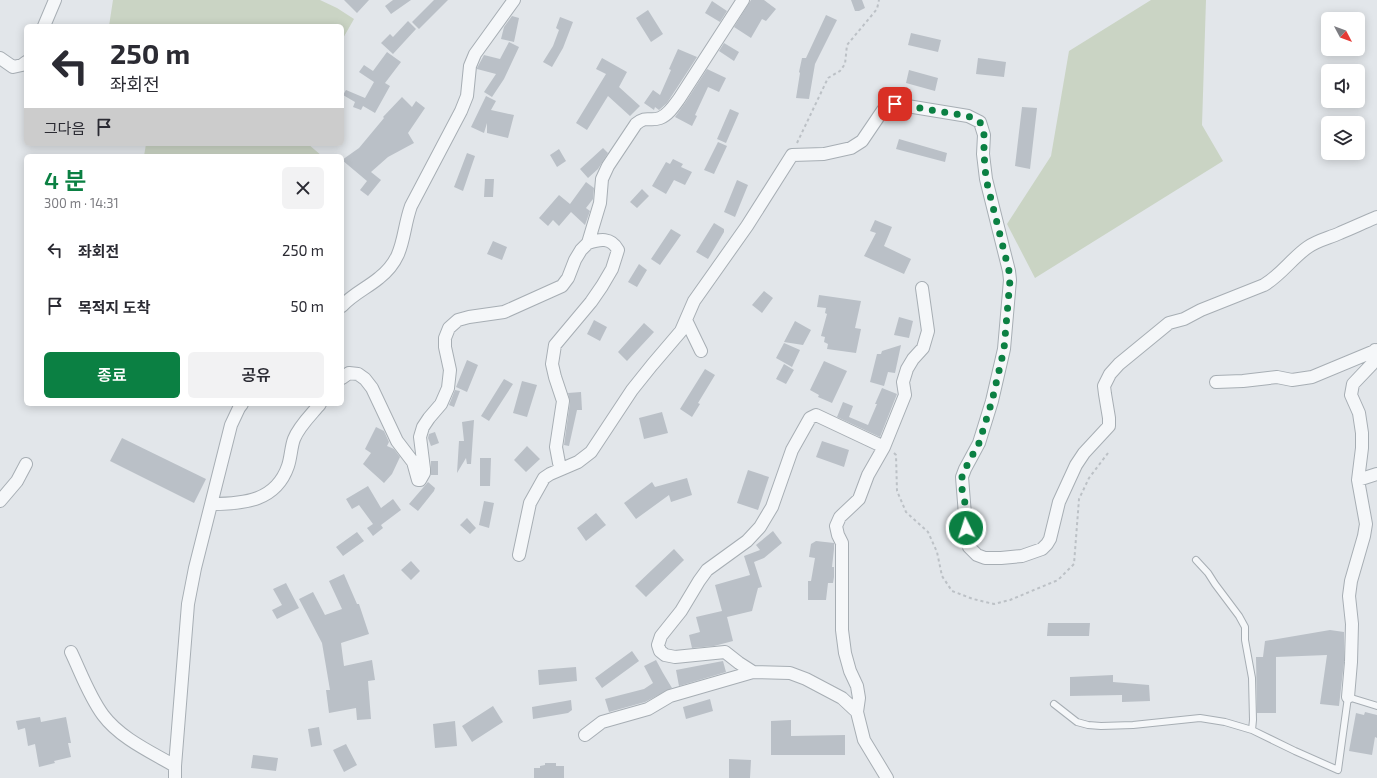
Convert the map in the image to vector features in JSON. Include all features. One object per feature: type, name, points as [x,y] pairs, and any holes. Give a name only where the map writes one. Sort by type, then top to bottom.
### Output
[{"type":"street","points":[[45,24],[55,0]]},
{"type":"street","points":[[344,304],[347,300],[379,279],[391,267],[397,258],[403,243],[411,206],[467,96],[470,66],[475,54],[514,0]]},
{"type":"street","points":[[344,377],[349,373],[358,374],[365,379],[372,388],[394,436],[413,462],[418,480],[420,480],[424,473],[420,437],[423,427],[441,404],[448,388],[450,370],[445,347],[445,338],[449,328],[458,320],[504,312],[562,286],[568,278],[575,260],[581,250],[588,243],[600,203],[602,179],[608,166],[636,124],[641,120],[662,117],[672,108],[743,0]]},
{"type":"street","points":[[0,58],[12,67],[24,64]]},
{"type":"street","points":[[519,555],[530,503],[544,478],[562,468],[578,462],[590,452],[636,385],[681,331],[694,301],[747,226],[792,156],[824,154],[851,148],[862,141],[883,110],[895,104],[968,116],[980,122],[984,135],[986,179],[1010,280],[1004,349],[992,401],[979,443],[962,477],[967,540],[969,548],[977,555],[985,558],[1022,556],[1042,549],[1047,544],[1065,486],[1084,453],[1109,426],[1110,418],[1104,386],[1110,374],[1119,364],[1169,323],[1184,319],[1201,310],[1264,285],[1273,280],[1308,246],[1377,217]]},
{"type":"street","points":[[562,468],[558,463],[556,447],[563,401],[552,364],[555,344],[591,302],[602,286],[612,269],[618,250],[615,244],[608,240],[599,240],[588,243]]},
{"type":"street","points":[[887,778],[864,740],[858,712],[859,698],[857,686],[850,671],[845,653],[843,638],[842,543],[836,526],[840,517],[859,498],[868,475],[884,447],[905,395],[903,382],[907,369],[913,358],[924,348],[928,331],[922,288]]},
{"type":"street","points":[[686,320],[701,351]]},
{"type":"street","points":[[1216,382],[1243,381],[1277,377],[1292,380],[1312,377],[1376,350]]},
{"type":"street","points":[[1348,697],[1352,624],[1349,596],[1366,524],[1358,480],[1362,448],[1362,433],[1359,413],[1351,395],[1353,384],[1372,364],[1376,350]]},
{"type":"street","points":[[175,772],[188,604],[195,568],[231,425],[240,406]]},
{"type":"street","points":[[212,504],[237,504],[269,493],[278,487],[284,477],[288,465],[294,438],[318,406]]},
{"type":"street","points":[[753,672],[725,652],[675,657],[665,655],[660,651],[658,645],[661,636],[680,611],[707,570],[747,541],[760,527],[772,507],[792,450],[810,418],[816,415],[884,447]]},
{"type":"street","points":[[0,501],[17,481],[26,464]]},
{"type":"street","points":[[1358,480],[1377,474]]},
{"type":"street","points":[[70,652],[95,703],[104,716],[122,733],[175,772]]},
{"type":"street","points":[[585,735],[602,722],[648,709],[670,696],[753,672],[790,673],[806,679],[842,698],[858,712]]},
{"type":"lane","points":[[1196,560],[1208,573],[1214,584],[1239,616],[1245,628],[1245,640],[1252,678],[1252,730]]},
{"type":"lane","points":[[1054,704],[1077,722],[1088,725],[1133,725],[1200,718],[1225,722],[1252,730],[1338,770],[1348,697],[1377,706]]},
{"type":"path","points":[[792,156],[828,78],[840,71],[845,64],[847,45],[876,9],[879,0]]},
{"type":"path","points":[[884,447],[896,455],[897,491],[906,512],[928,532],[937,552],[942,576],[952,591],[973,599],[994,604],[1010,600],[1058,580],[1074,564],[1079,499],[1089,478],[1108,453]]},
{"type":"green space","points":[[113,0],[320,0],[337,8],[354,19],[344,36],[344,24],[109,24]]},
{"type":"green space","points":[[1151,0],[1206,0],[1202,125],[1223,161],[1035,278],[1007,224],[1051,156],[1069,51]]},
{"type":"green space","points":[[146,146],[310,146],[320,154],[144,154]]},
{"type":"building","points":[[344,0],[369,0],[357,13]]},
{"type":"building","points":[[393,0],[411,0],[391,14],[385,6]]},
{"type":"building","points":[[434,0],[448,0],[419,29],[412,22]]},
{"type":"building","points":[[751,0],[764,0],[776,9],[766,21],[762,19],[751,38],[734,27]]},
{"type":"building","points":[[851,0],[862,0],[865,8],[855,11]]},
{"type":"building","points":[[712,1],[727,11],[720,22],[705,13]]},
{"type":"building","points":[[648,10],[663,34],[651,42],[636,18]]},
{"type":"building","points":[[826,15],[837,20],[815,64],[809,99],[796,98],[802,58],[806,58]]},
{"type":"building","points":[[512,16],[519,18],[514,42],[501,39],[504,27]]},
{"type":"building","points":[[560,17],[573,22],[563,48],[552,67],[543,62],[553,46],[559,30],[556,28]]},
{"type":"building","points":[[408,21],[416,29],[393,54],[381,43],[390,34],[393,37]]},
{"type":"building","points":[[911,33],[941,40],[938,52],[908,45]]},
{"type":"building","points":[[509,42],[519,47],[504,79],[492,97],[484,92],[496,74],[477,68],[484,55],[500,59]]},
{"type":"building","points":[[724,43],[739,52],[734,61],[719,51]]},
{"type":"building","points":[[678,49],[697,57],[667,103],[659,110],[655,107],[654,110],[644,103],[653,90],[660,95]]},
{"type":"building","points":[[387,52],[401,62],[385,83],[390,86],[375,113],[363,106],[361,110],[353,107],[355,102],[344,96],[346,90],[365,98],[374,82],[359,72],[364,65],[373,71]]},
{"type":"building","points":[[602,58],[627,72],[619,87],[640,106],[630,116],[608,96],[587,130],[576,123],[606,74],[596,69]]},
{"type":"building","points":[[978,58],[1006,62],[1004,77],[976,74]]},
{"type":"building","points":[[707,69],[726,78],[719,92],[708,87],[695,115],[697,116],[692,126],[675,117]]},
{"type":"building","points":[[909,70],[938,78],[935,91],[906,83]]},
{"type":"building","points":[[486,96],[496,101],[491,110],[514,115],[508,138],[487,133],[487,123],[484,133],[471,127]]},
{"type":"building","points":[[402,97],[412,107],[416,101],[425,108],[408,133],[414,143],[388,157],[371,172],[381,180],[368,196],[360,190],[367,181],[344,162],[344,159],[359,148],[384,118],[383,117]]},
{"type":"building","points":[[1022,107],[1037,108],[1030,169],[1015,166]]},
{"type":"building","points":[[730,109],[739,113],[726,143],[717,139]]},
{"type":"building","points":[[899,139],[947,153],[945,162],[896,149]]},
{"type":"building","points":[[718,142],[727,146],[714,174],[704,170]]},
{"type":"building","points":[[603,148],[608,153],[598,169],[588,178],[580,169]]},
{"type":"building","points":[[559,149],[566,161],[557,167],[550,155]]},
{"type":"building","points":[[467,153],[475,156],[463,191],[454,187]]},
{"type":"building","points":[[673,159],[683,164],[681,167],[692,172],[685,185],[674,180],[666,194],[652,186],[666,162],[670,164]]},
{"type":"building","points":[[485,179],[494,179],[493,197],[484,197]]},
{"type":"building","points":[[737,180],[748,185],[735,217],[724,212]]},
{"type":"building","points":[[586,182],[594,188],[593,199],[586,208],[590,211],[585,225],[571,212],[559,226],[553,220],[548,226],[539,218],[559,195],[570,204]]},
{"type":"building","points":[[642,189],[649,196],[637,208],[630,202]]},
{"type":"building","points":[[875,220],[892,227],[884,246],[911,259],[904,274],[864,256],[876,233],[870,231]]},
{"type":"building","points":[[714,223],[724,229],[724,232],[708,259],[696,252]]},
{"type":"building","points":[[671,229],[681,235],[660,265],[651,259]]},
{"type":"building","points":[[493,241],[507,247],[502,260],[487,254]]},
{"type":"building","points":[[639,264],[647,270],[637,287],[628,282]]},
{"type":"building","points":[[764,291],[773,298],[762,313],[752,305]]},
{"type":"building","points":[[819,295],[861,301],[855,328],[861,329],[856,353],[827,349],[828,344],[824,342],[825,337],[821,336],[827,314],[825,313],[826,308],[817,307]]},
{"type":"building","points":[[899,317],[913,321],[909,338],[894,335]]},
{"type":"building","points":[[594,320],[607,327],[600,341],[587,334]]},
{"type":"building","points":[[795,321],[811,330],[803,345],[784,342]]},
{"type":"building","points":[[644,323],[654,332],[627,361],[618,352]]},
{"type":"building","points":[[784,343],[800,350],[792,367],[776,358]]},
{"type":"building","points":[[901,345],[895,373],[888,372],[884,386],[870,382],[877,354],[881,354],[882,351]]},
{"type":"building","points":[[467,360],[478,365],[467,392],[456,387]]},
{"type":"building","points":[[824,361],[847,371],[832,403],[818,397],[819,395],[810,390]]},
{"type":"building","points":[[784,364],[794,370],[786,384],[776,379]]},
{"type":"building","points":[[705,369],[715,375],[698,403],[700,404],[692,417],[680,409]]},
{"type":"building","points":[[504,379],[513,384],[489,421],[481,416]]},
{"type":"building","points":[[522,381],[537,385],[527,417],[513,413]]},
{"type":"building","points":[[882,388],[897,394],[880,437],[837,417],[843,402],[853,406],[849,417],[868,425]]},
{"type":"building","points":[[455,390],[460,391],[454,407],[449,405]]},
{"type":"building","points":[[581,392],[582,410],[577,410],[569,446],[564,445],[570,402],[568,393]]},
{"type":"building","points":[[662,412],[668,433],[644,439],[639,418]]},
{"type":"building","points":[[474,420],[471,464],[467,464],[466,458],[457,473],[459,441],[464,441],[462,422]]},
{"type":"building","points":[[376,427],[384,431],[389,442],[387,446],[394,449],[400,457],[392,474],[384,483],[363,464],[371,453],[365,449]]},
{"type":"building","points":[[435,432],[439,443],[431,446],[428,438],[429,434]]},
{"type":"building","points":[[122,438],[206,479],[194,503],[110,461]]},
{"type":"building","points":[[822,441],[849,450],[844,467],[816,457]]},
{"type":"building","points":[[527,446],[540,459],[526,472],[514,460]]},
{"type":"building","points":[[480,458],[491,458],[490,486],[480,486]]},
{"type":"building","points":[[431,461],[438,461],[438,475],[431,475]]},
{"type":"building","points":[[748,470],[769,477],[758,510],[737,503]]},
{"type":"building","points":[[687,478],[692,495],[671,502],[669,495],[636,519],[624,503],[652,482],[655,487]]},
{"type":"building","points":[[428,482],[435,488],[434,491],[418,511],[409,504]]},
{"type":"building","points":[[368,486],[381,508],[393,499],[401,510],[381,525],[383,528],[373,536],[367,528],[373,524],[359,505],[352,509],[346,499]]},
{"type":"building","points":[[484,501],[494,503],[489,528],[479,525]]},
{"type":"building","points":[[596,513],[606,525],[586,541],[577,528]]},
{"type":"building","points":[[467,518],[476,528],[470,534],[460,525]]},
{"type":"building","points":[[773,531],[782,543],[764,558],[754,562],[762,587],[758,588],[752,611],[727,617],[733,641],[714,646],[692,648],[689,635],[700,632],[696,617],[722,611],[715,585],[750,575],[744,556],[760,550],[756,545]]},
{"type":"building","points":[[357,532],[364,541],[343,556],[336,547]]},
{"type":"building","points":[[816,541],[834,543],[832,567],[834,567],[834,577],[833,583],[828,583],[826,600],[808,600],[808,581],[811,581],[815,558],[809,557],[811,544]]},
{"type":"building","points":[[674,549],[684,560],[646,597],[635,586]]},
{"type":"building","points":[[411,561],[420,571],[411,580],[401,570]]},
{"type":"building","points":[[344,574],[357,604],[359,604],[369,634],[341,643],[344,666],[372,660],[375,680],[368,681],[371,719],[357,720],[356,708],[329,713],[326,690],[330,690],[322,643],[299,599],[313,592],[325,615],[342,609],[329,581]]},
{"type":"building","points":[[286,583],[299,608],[277,619],[272,610],[282,605],[273,589]]},
{"type":"building","points":[[1048,623],[1090,623],[1089,636],[1047,636]]},
{"type":"building","points":[[1330,630],[1344,632],[1344,662],[1339,706],[1320,704],[1327,655],[1276,657],[1276,713],[1257,713],[1256,657],[1263,657],[1265,641]]},
{"type":"building","points":[[632,651],[639,661],[602,688],[595,678]]},
{"type":"building","points":[[656,660],[672,688],[645,702],[609,712],[605,699],[644,689],[653,683],[644,666]]},
{"type":"building","points":[[723,661],[726,672],[679,686],[676,670]]},
{"type":"building","points":[[576,667],[577,681],[539,685],[538,670]]},
{"type":"building","points":[[1113,675],[1113,682],[1149,685],[1150,701],[1122,702],[1122,695],[1070,696],[1070,677]]},
{"type":"building","points":[[710,699],[713,711],[686,719],[683,707]]},
{"type":"building","points":[[571,700],[572,710],[568,713],[533,719],[532,707]]},
{"type":"building","points":[[493,706],[503,722],[472,742],[462,726]]},
{"type":"building","points":[[1365,712],[1377,715],[1377,738],[1375,737],[1372,755],[1349,751],[1356,713],[1364,715]]},
{"type":"building","points":[[40,717],[41,722],[66,717],[71,743],[68,743],[71,757],[54,761],[55,763],[39,767],[35,744],[28,746],[25,728],[18,730],[16,721]]},
{"type":"building","points":[[791,720],[791,736],[845,735],[845,755],[771,755],[771,721]]},
{"type":"building","points":[[455,721],[457,746],[435,748],[433,724]]},
{"type":"building","points":[[319,727],[322,745],[311,747],[308,729]]},
{"type":"building","points":[[346,744],[357,765],[344,772],[333,750]]},
{"type":"building","points":[[253,755],[278,758],[276,771],[251,768]]},
{"type":"building","points":[[729,759],[751,760],[750,778],[729,778]]},
{"type":"building","points":[[545,763],[556,763],[556,766],[564,766],[564,778],[534,778],[534,768],[540,768],[540,766],[545,765]]},
{"type":"route","points":[[895,104],[968,116],[980,122],[984,135],[986,179],[1009,271],[1010,280],[1004,349],[992,401],[979,443],[962,477],[966,528]]}]
